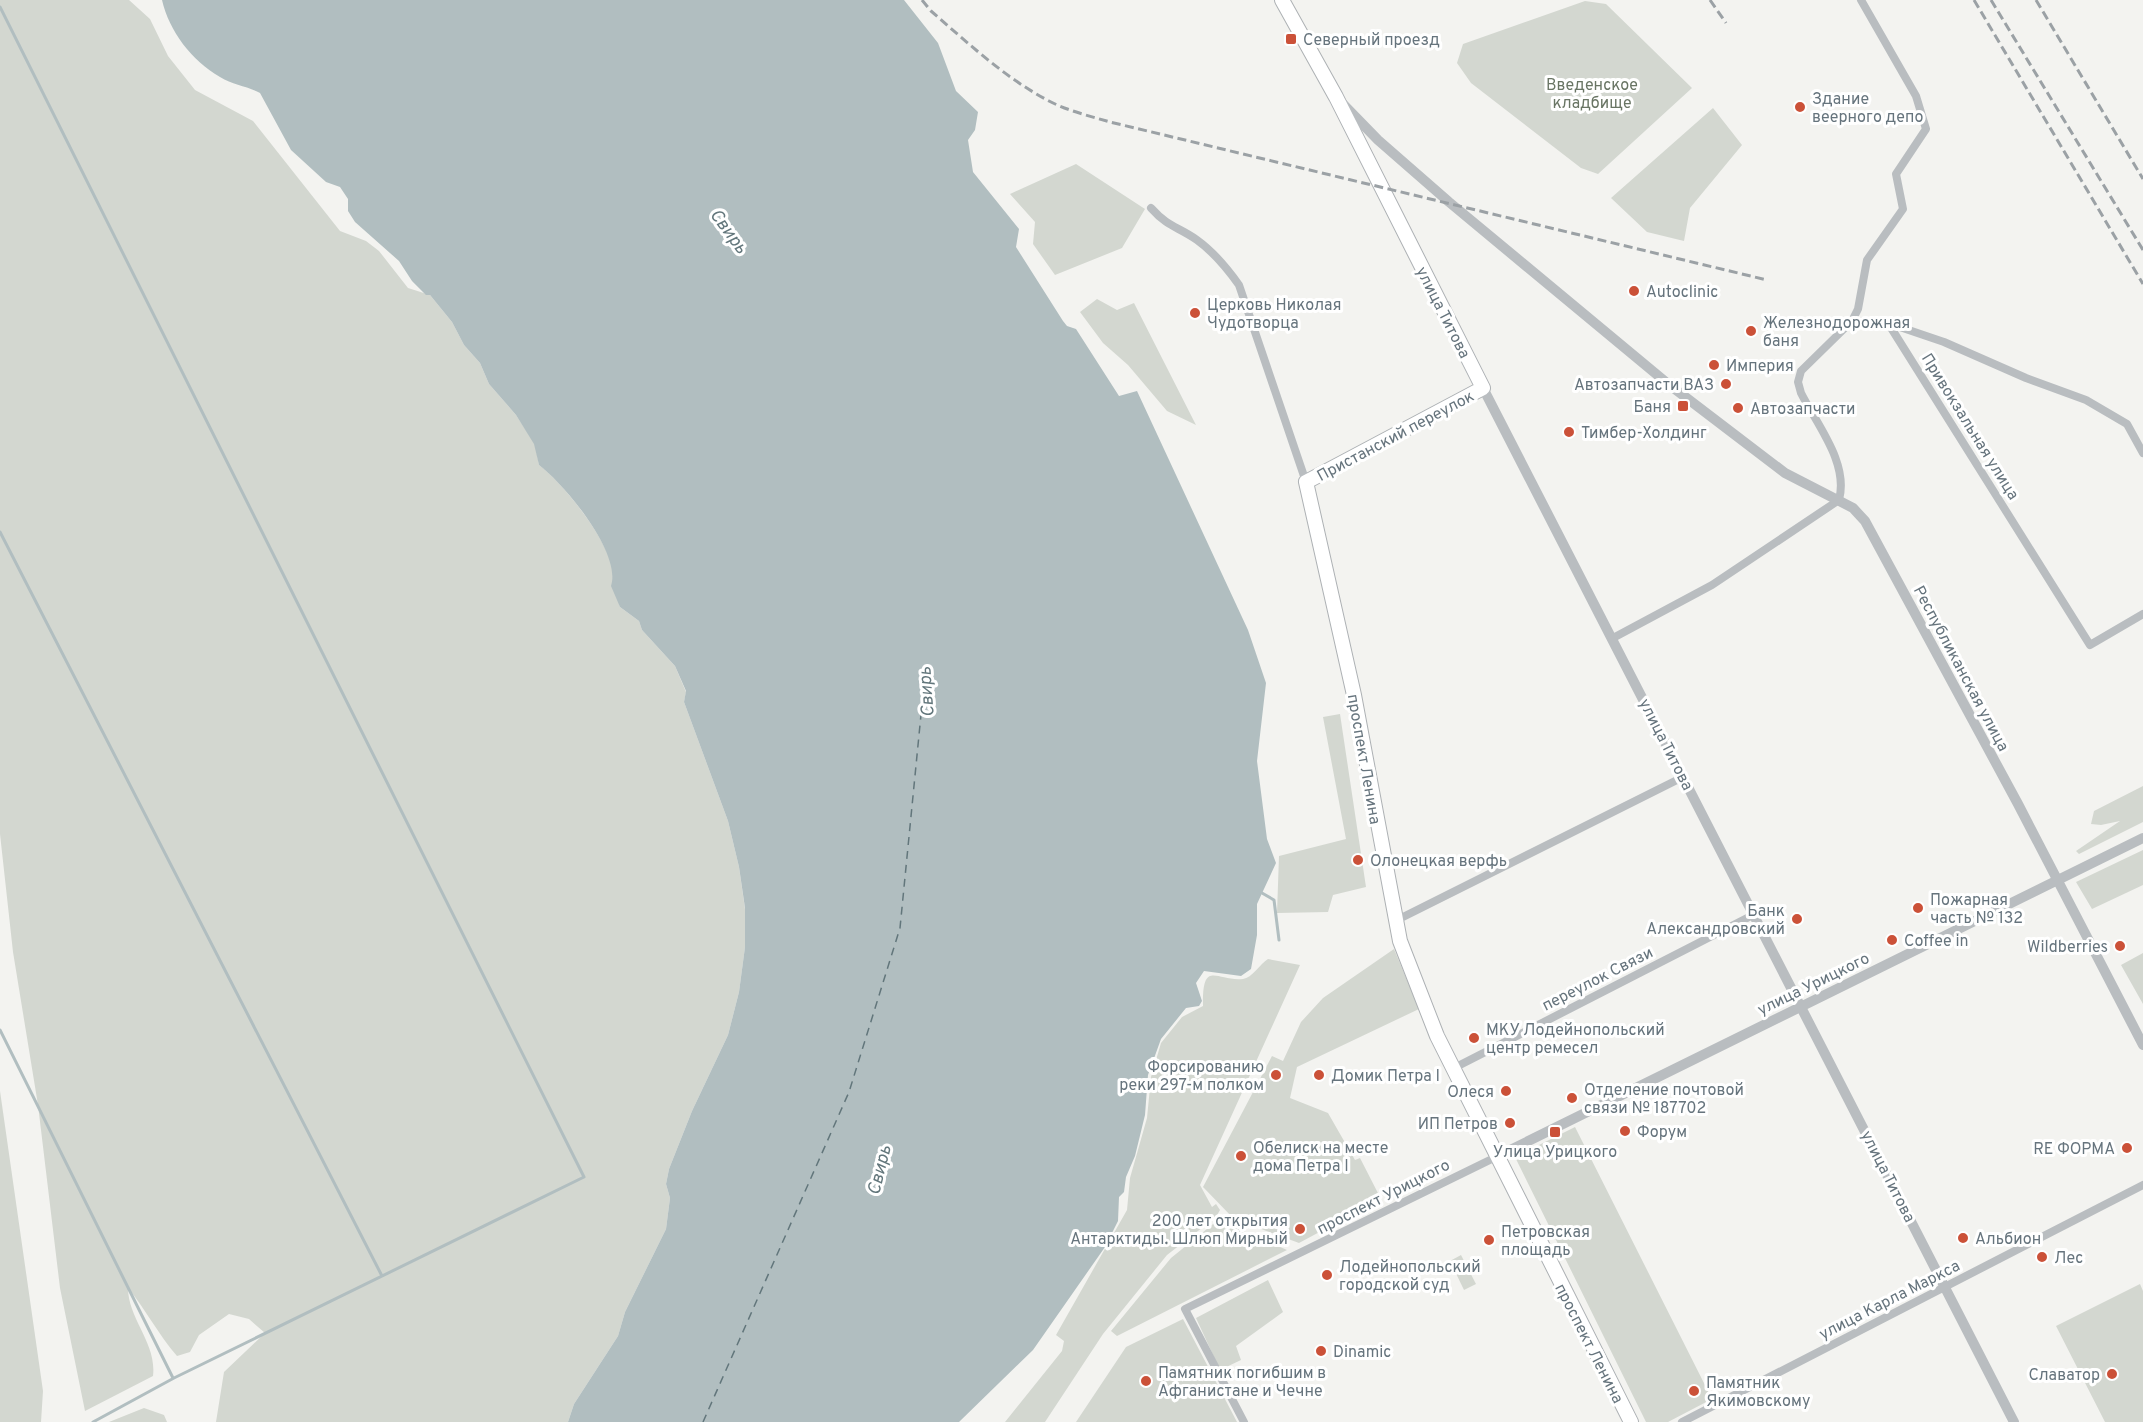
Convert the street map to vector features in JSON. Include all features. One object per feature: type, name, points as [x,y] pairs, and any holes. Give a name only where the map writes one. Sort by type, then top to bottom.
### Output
[{"type":"main road","name":"улица Титова","points":[[1282,0],[1336,97],[1483,388]]},
{"type":"main road","name":"Пристанский переулок","points":[[1306,482],[1483,388]]},
{"type":"main road","name":"проспект Ленина","points":[[1306,482],[1354,696],[1395,921],[1425,1011],[1630,1422]]},
{"type":"street","points":[[1613,638],[1712,585],[1839,500],[1843,486],[1840,468],[1801,393],[1798,382],[1801,371],[1852,321],[1858,309],[1867,260],[1903,209],[1896,174],[1926,129],[1916,96],[1861,0]]},
{"type":"street","name":"Республиканская улица","points":[[1336,97],[1378,140],[1440,194],[1667,383],[1785,473],[1853,508],[1875,538],[2058,880],[2143,1045]]},
{"type":"street","name":"проспект Ленина","points":[[1151,208],[1166,224],[1196,240],[1222,261],[1239,285],[1306,482]]},
{"type":"street","points":[[1852,321],[1888,323]]},
{"type":"street","name":"Привокзальная улица","points":[[1888,323],[1944,342],[2026,378],[2086,400],[2127,424],[2143,453]]},
{"type":"street","name":"Привокзальная улица","points":[[1888,323],[2090,645],[2143,614]]},
{"type":"street","name":"улица Титова","points":[[1483,388],[1802,1005],[2014,1422]]},
{"type":"street","points":[[1395,921],[1683,777]]},
{"type":"street","name":"улица Урицкого","points":[[1497,1157],[2143,838]]},
{"type":"street","name":"переулок Связи","points":[[1454,1068],[1754,915]]},
{"type":"street","name":"проспект Урицкого","points":[[1244,1422],[1185,1309],[1497,1157]]},
{"type":"street","name":"улица Карла Маркса","points":[[1682,1422],[2143,1185]]},
{"type":"green space","points":[[0,0],[129,0],[150,19],[168,56],[195,90],[253,121],[340,231],[366,241],[379,251],[408,288],[430,295],[452,322],[464,345],[480,363],[489,384],[516,415],[535,444],[539,465],[569,494],[589,521],[611,563],[620,607],[639,621],[642,630],[675,666],[686,692],[684,702],[728,821],[739,867],[745,909],[745,947],[739,992],[728,1035],[692,1111],[669,1169],[666,1184],[670,1198],[666,1229],[625,1312],[618,1336],[574,1404],[568,1422],[216,1422],[224,1372],[265,1333],[249,1319],[229,1314],[199,1335],[190,1352],[177,1356],[128,1288],[132,1310],[151,1353],[153,1376],[85,1411],[60,1288],[38,1105],[13,952],[0,834]]},
{"type":"green space","name":"Введенское кладбище","points":[[1585,1],[1606,4],[1692,88],[1598,174],[1581,168],[1471,83],[1457,63],[1463,44]]},
{"type":"green space","points":[[1713,108],[1742,145],[1690,208],[1684,241],[1647,232],[1611,198]]},
{"type":"green space","points":[[1076,164],[1145,209],[1122,248],[1055,275],[1033,244],[1035,222],[1010,194]]},
{"type":"green space","points":[[1097,299],[1117,310],[1134,303],[1196,425],[1167,411],[1128,365],[1103,343],[1080,312]]},
{"type":"green space","points":[[1340,714],[1366,887],[1333,895],[1328,912],[1277,913],[1279,856],[1346,839],[1323,717]]},
{"type":"green space","points":[[2143,786],[2143,822],[2079,854],[2076,851],[2120,821],[2101,825],[2091,824],[2094,811]]},
{"type":"green space","points":[[2143,850],[2143,885],[2092,909],[2076,882]]},
{"type":"green space","points":[[1394,949],[1419,1009],[1297,1067],[1290,1098],[1328,1113],[1355,1160],[1360,1158],[1381,1199],[1299,1243],[1234,1219],[1203,1187],[1272,1056],[1283,1061],[1301,1022],[1323,998]]},
{"type":"green space","points":[[2143,953],[2143,1004],[2121,965]]},
{"type":"green space","points":[[1268,959],[1300,965],[1200,1185],[1212,1207],[1216,1204],[1220,1210],[1216,1217],[1167,1255],[1103,1334],[1045,1422],[1005,1422],[1062,1351],[1064,1341],[1056,1335],[1127,1210],[1130,1178],[1147,1118],[1151,1077],[1161,1043],[1182,1017],[1203,1006],[1203,991],[1208,977],[1243,979],[1253,974]]},
{"type":"green space","points":[[0,1091],[43,1391],[41,1422],[0,1422]]},
{"type":"green space","points":[[1575,1127],[1712,1399],[1668,1422],[1646,1422],[1515,1157]]},
{"type":"green space","points":[[1218,1220],[1287,1250],[1117,1336],[1111,1331],[1171,1258]]},
{"type":"green space","points":[[1461,1255],[1476,1284],[1464,1290],[1450,1261]]},
{"type":"green space","points":[[1268,1280],[1283,1312],[1236,1346],[1241,1360],[1220,1370],[1196,1318]]},
{"type":"green space","name":"Славатор","points":[[2140,1284],[2143,1291],[2143,1422],[2105,1422],[2056,1326]]},
{"type":"green space","points":[[1183,1319],[1237,1422],[1076,1422],[1126,1347]]},
{"type":"green space","points":[[144,1408],[164,1415],[167,1422],[109,1422]]},
{"type":"water","name":"Свирь","points":[[162,0],[904,0],[938,43],[956,91],[978,112],[975,130],[968,140],[973,172],[1019,229],[1016,247],[1063,321],[1067,326],[1076,329],[1119,396],[1137,391],[1248,630],[1266,683],[1257,761],[1267,839],[1276,863],[1257,904],[1257,935],[1251,969],[1241,976],[1204,971],[1196,983],[1202,1001],[1199,1006],[1186,1008],[1161,1039],[1148,1075],[1145,1115],[1135,1156],[1126,1177],[1124,1192],[1119,1197],[1118,1221],[1105,1247],[1033,1350],[959,1422],[568,1422],[574,1404],[618,1336],[625,1312],[666,1229],[670,1198],[666,1184],[669,1169],[692,1111],[728,1035],[739,992],[745,947],[745,908],[739,867],[728,821],[684,702],[686,691],[675,666],[642,630],[639,621],[620,607],[611,586],[612,572],[600,538],[576,503],[539,465],[534,444],[516,415],[489,384],[480,363],[464,345],[452,322],[430,295],[426,295],[412,281],[399,261],[355,222],[348,211],[348,199],[340,187],[326,182],[291,150],[260,93],[220,77],[191,54],[170,23]]},
{"type":"waterway","points":[[0,7],[584,1177],[174,1378],[93,1422]]},
{"type":"waterway","points":[[0,532],[382,1276]]},
{"type":"waterway","points":[[1262,893],[1274,900],[1279,940]]},
{"type":"waterway","points":[[0,1030],[173,1378]]},
{"type":"ferry route","points":[[703,1422],[849,1092],[900,928],[926,664]]},
{"type":"railway","points":[[922,0],[931,11],[1002,71],[1033,92],[1056,105],[1071,110],[1110,122],[1767,280]]},
{"type":"railway","points":[[1710,0],[1726,23]]},
{"type":"railway","points":[[1974,0],[2143,284]]},
{"type":"railway","points":[[1991,0],[2143,250]]},
{"type":"railway","points":[[2036,0],[2143,179]]},
{"type":"place","name":"Северный проезд","points":[[1291,39]]},
{"type":"place","name":"Здание веерного депо","points":[[1800,107]]},
{"type":"place","name":"Autoclinic","points":[[1634,291]]},
{"type":"place","name":"Церковь Николая Чудотворца","points":[[1195,313]]},
{"type":"place","name":"Железнодорожная баня","points":[[1751,331]]},
{"type":"place","name":"Империя","points":[[1714,365]]},
{"type":"place","name":"Автозапчасти ВАЗ","points":[[1726,384]]},
{"type":"place","name":"Баня","points":[[1683,406]]},
{"type":"place","name":"Автозапчасти","points":[[1738,408]]},
{"type":"place","name":"Тимбер-Холдинг","points":[[1569,432]]},
{"type":"place","name":"Олонецкая верфь","points":[[1358,860]]},
{"type":"place","name":"Пожарная часть № 132","points":[[1918,908]]},
{"type":"place","name":"Банк Александровский","points":[[1797,919]]},
{"type":"place","name":"Coffee in","points":[[1892,940]]},
{"type":"place","name":"Wildberries","points":[[2120,946]]},
{"type":"place","name":"МКУ Лодейнопольский центр ремесел","points":[[1474,1038]]},
{"type":"place","name":"Форсированию реки 297-м полком","points":[[1276,1075]]},
{"type":"place","name":"Домик Петра I","points":[[1319,1075]]},
{"type":"place","name":"Олеся","points":[[1506,1091]]},
{"type":"place","name":"Отделение почтовой связи № 187702","points":[[1572,1098]]},
{"type":"place","name":"ИП Петров","points":[[1510,1123]]},
{"type":"place","name":"Форум","points":[[1625,1131]]},
{"type":"place","name":"Улица Урицкого","points":[[1555,1132]]},
{"type":"place","name":"RE ФОРМА","points":[[2127,1148]]},
{"type":"place","name":"Обелиск на месте дома Петра I","points":[[1241,1156]]},
{"type":"place","name":"200 лет открытия Антарктиды. Шлюп Мирный","points":[[1300,1229]]},
{"type":"place","name":"Альбион","points":[[1963,1238]]},
{"type":"place","name":"Петровская площадь","points":[[1489,1240]]},
{"type":"place","name":"Лес","points":[[2042,1257]]},
{"type":"place","name":"Лодейнопольский городской суд","points":[[1327,1275]]},
{"type":"place","name":"Dinamic","points":[[1321,1351]]},
{"type":"place","name":"Славатор","points":[[2112,1374]]},
{"type":"place","name":"Памятник погибшим в Афганистане и Чечне","points":[[1146,1381]]},
{"type":"place","name":"Памятник Якимовскому","points":[[1694,1391]]}]
